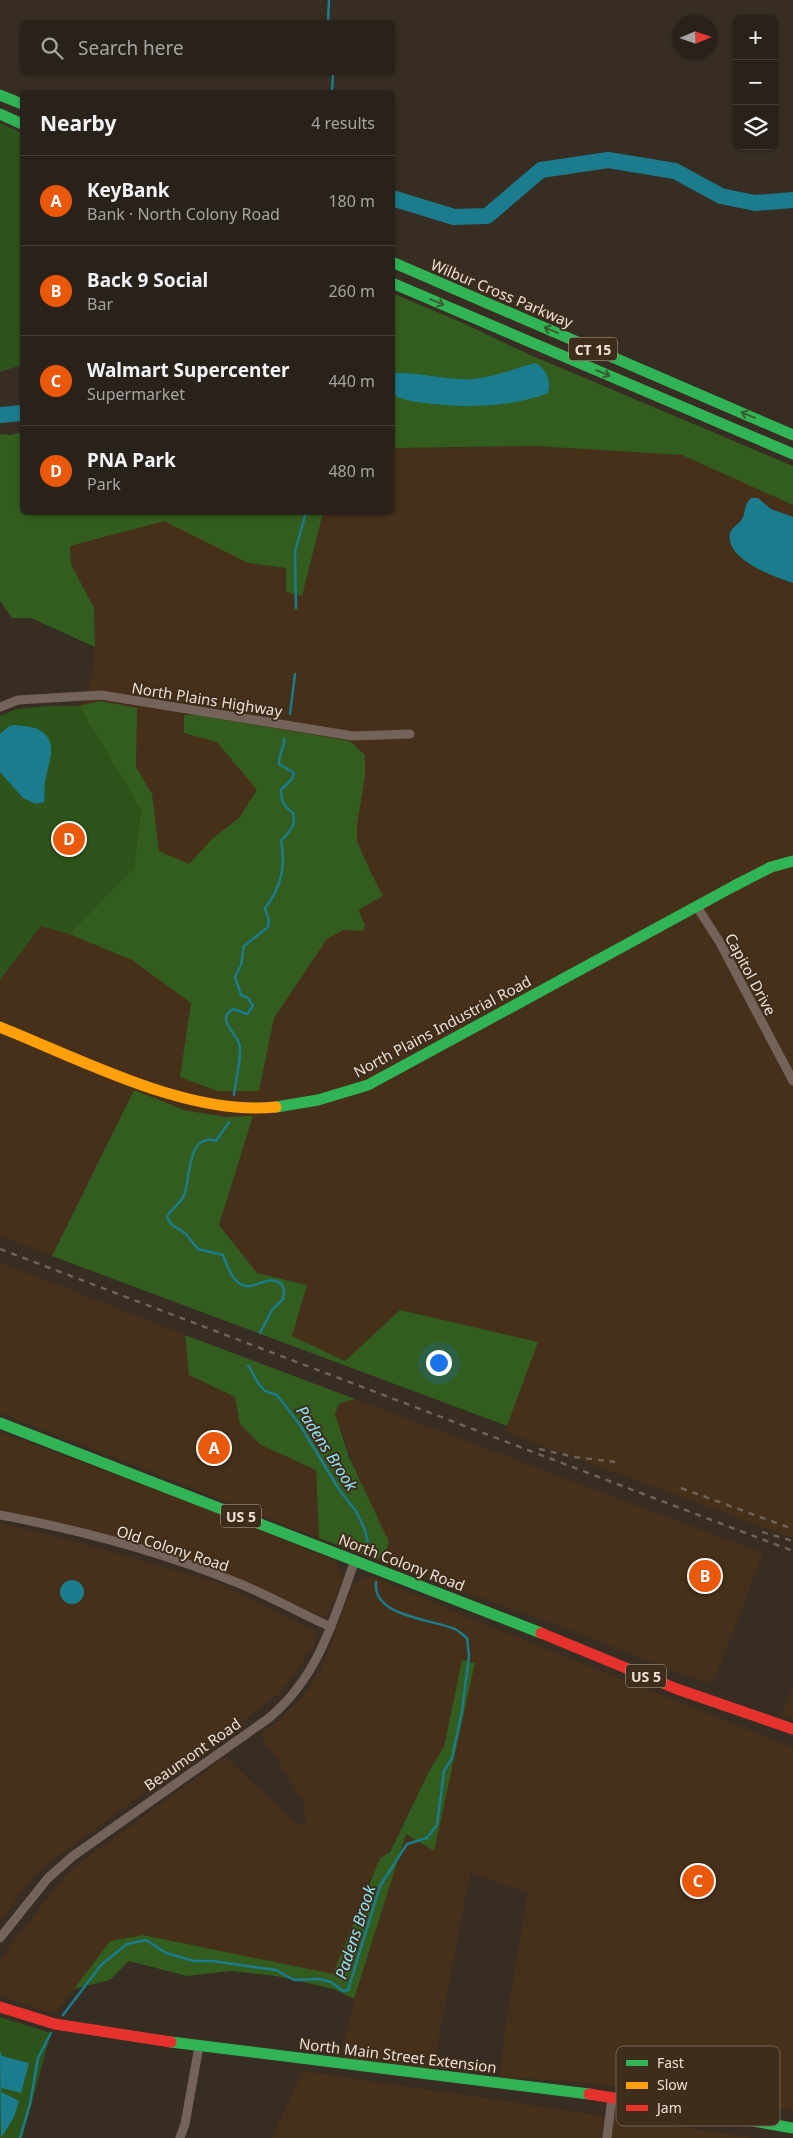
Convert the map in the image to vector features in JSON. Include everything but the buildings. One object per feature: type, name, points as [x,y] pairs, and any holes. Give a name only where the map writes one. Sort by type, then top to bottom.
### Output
[{"type":"main road","points":[[0,95],[20,103]]},
{"type":"main road","points":[[0,114],[20,123]]},
{"type":"main road","name":"Wilbur Cross Parkway","points":[[395,263],[793,435]]},
{"type":"main road","name":"CT 15","points":[[395,284],[793,454]]},
{"type":"main road","name":"North Plains Industrial Road","points":[[0,1027],[149,1087],[188,1099],[228,1106],[266,1108],[331,1097],[368,1085],[771,867],[793,860]]},
{"type":"main road","name":"North Colony Road","points":[[0,1423],[488,1611],[677,1689],[793,1729]]},
{"type":"main road","name":"North Main Street Extension","points":[[0,2007],[55,2024],[199,2046],[616,2098]]},
{"type":"main road","name":"North Main Street Extension","points":[[780,2126],[793,2128]]},
{"type":"street","name":"North Plains Highway","points":[[0,707],[18,700],[101,695],[353,736],[410,734]]},
{"type":"street","name":"Capitol Drive","points":[[697,907],[718,941],[793,1082]]},
{"type":"street","name":"Old Colony Road","points":[[0,1515],[55,1526],[176,1560],[239,1584],[331,1627]]},
{"type":"street","name":"Beaumont Road","points":[[0,1938],[48,1878],[72,1856],[285,1705],[314,1665],[331,1627],[355,1560]]},
{"type":"street","points":[[180,2138],[185,2124],[199,2046]]},
{"type":"street","points":[[607,2138],[612,2097]]},
{"type":"shaded area","points":[[535,446],[682,455],[793,505],[793,1538],[505,1432],[537,1342],[400,1310],[345,1361],[291,1336],[307,1285],[257,1273],[219,1225],[253,1116],[225,1117],[184,1110],[134,1091],[52,1256],[0,1236],[0,980],[41,926],[141,810],[79,706],[92,679],[95,647],[94,608],[71,564],[70,546],[164,521],[248,563],[286,568],[302,596],[322,515],[395,515],[395,448]]},
{"type":"shaded area","points":[[0,1262],[185,1335],[189,1375],[235,1397],[240,1424],[261,1445],[316,1470],[319,1538],[0,1413]]},
{"type":"shaded area","points":[[355,1399],[763,1553],[715,1678],[706,1683],[573,1631],[376,1560],[385,1555],[335,1414],[339,1404]]},
{"type":"shaded area","points":[[0,1432],[232,1518],[335,1561],[343,1575],[343,1580],[326,1618],[211,1569],[69,1525],[0,1510]]},
{"type":"shaded area","points":[[0,1523],[88,1545],[216,1582],[318,1632],[314,1646],[279,1694],[37,1872],[0,1921]]},
{"type":"shaded area","points":[[372,1576],[484,1624],[793,1748],[793,2110],[780,2109],[780,2046],[616,2046],[616,2087],[589,2083],[500,2077],[506,2024],[528,1893],[470,1873],[433,2069],[340,2057],[367,1947],[406,1834],[434,1851],[475,1663],[462,1660],[444,1747],[429,1771],[389,1852],[380,1858],[333,1975],[143,1935],[110,1941],[55,2014],[0,1996],[0,1959],[69,1871],[225,1757],[293,1820],[306,1826],[303,1801],[260,1734],[279,1720],[302,1697],[321,1670],[353,1585],[365,1577]]},
{"type":"shaded area","points":[[793,1686],[793,1719],[782,1715]]},
{"type":"shaded area","points":[[303,2071],[616,2117],[616,2126],[673,2126],[754,2138],[272,2138]]},
{"type":"green space","points":[[0,123],[20,132],[20,366],[0,372]]},
{"type":"green space","points":[[395,294],[463,323],[528,354],[793,466],[793,505],[682,455],[535,446],[395,448]]},
{"type":"green space","points":[[20,433],[20,515],[322,515],[302,596],[286,592],[286,568],[248,563],[164,521],[70,546],[71,564],[94,608],[95,647],[31,618],[12,618],[0,601],[0,434],[11,435]]},
{"type":"green space","points":[[100,701],[137,708],[136,767],[152,794],[159,851],[189,864],[212,839],[239,818],[257,790],[217,742],[184,733],[184,715],[197,715],[350,741],[365,755],[365,776],[357,825],[357,841],[383,896],[358,910],[365,925],[363,931],[343,930],[327,939],[274,1018],[259,1091],[217,1091],[180,1077],[191,1003],[132,960],[69,934],[134,868],[141,810],[79,706]]},
{"type":"green space","points":[[79,706],[141,810],[134,868],[69,934],[41,926],[0,980],[0,716],[17,709]]},
{"type":"green space","points":[[134,1090],[184,1110],[225,1117],[253,1116],[219,1225],[257,1273],[307,1285],[292,1336],[345,1361],[400,1310],[538,1342],[507,1426],[52,1256]]},
{"type":"green space","points":[[185,1335],[355,1399],[339,1404],[335,1414],[349,1457],[389,1542],[385,1555],[376,1560],[319,1538],[316,1470],[261,1445],[240,1424],[235,1397],[189,1375]]},
{"type":"green space","points":[[462,1660],[475,1663],[434,1851],[406,1834],[354,1999],[334,1989],[276,1976],[231,1971],[187,1976],[129,1961],[110,1980],[74,1989],[110,1941],[143,1935],[333,1974],[380,1858],[390,1852],[429,1771],[444,1747]]},
{"type":"green space","points":[[0,2017],[51,2033],[22,2138],[0,2138]]},
{"type":"water","points":[[536,363],[543,369],[549,380],[548,393],[506,404],[477,406],[433,404],[402,399],[395,395],[396,373],[454,379],[473,379]]},
{"type":"water","points":[[751,498],[758,498],[771,509],[793,517],[793,583],[752,566],[742,559],[730,542],[730,533],[742,519],[747,503]]},
{"type":"water","points":[[14,725],[38,729],[47,736],[50,742],[51,755],[45,782],[44,802],[36,804],[23,798],[0,772],[0,734],[9,726]]},
{"type":"water","points":[[72,1580],[81,1583],[84,1592],[81,1601],[72,1604],[63,1601],[60,1592],[63,1583]]},
{"type":"water","points":[[0,2051],[2,2056],[29,2063],[21,2093],[2,2088],[1,2092],[19,2101],[14,2117],[1,2138]]},
{"type":"waterway","points":[[328,20],[329,0]]},
{"type":"waterway","points":[[332,90],[333,75]]},
{"type":"waterway","points":[[395,199],[454,217],[487,216],[541,170],[608,160],[675,171],[721,196],[755,203],[793,200]]},
{"type":"waterway","points":[[0,415],[20,413]]},
{"type":"waterway","name":"Padens Brook","points":[[296,608],[295,552],[305,515]]},
{"type":"waterway","name":"Padens Brook","points":[[290,714],[295,674]]},
{"type":"waterway","name":"Padens Brook","points":[[234,1095],[240,1048],[237,1039],[228,1026],[226,1017],[233,1009],[247,1014],[253,1006],[248,998],[241,995],[235,977],[241,965],[244,946],[268,927],[269,921],[265,908],[275,892],[281,876],[283,859],[281,841],[292,828],[294,822],[293,813],[282,801],[281,794],[281,790],[292,779],[294,773],[279,764],[284,739]]},
{"type":"waterway","name":"Padens Brook","points":[[229,1122],[216,1141],[207,1140],[200,1143],[195,1149],[185,1193],[181,1201],[167,1217],[172,1225],[185,1233],[198,1249],[223,1255],[230,1273],[238,1282],[245,1286],[252,1286],[267,1281],[282,1284],[284,1291],[283,1299],[272,1310],[260,1333]]},
{"type":"waterway","name":"Padens Brook","points":[[248,1365],[258,1383],[265,1391],[277,1395],[300,1425],[340,1491],[356,1511],[365,1530],[371,1556]]},
{"type":"waterway","name":"Padens Brook","points":[[63,2015],[101,1965],[127,1944],[146,1940],[166,1953],[194,1961],[212,1961],[276,1970],[294,1980],[319,1979],[331,1982],[343,1991],[348,1990],[380,1886],[407,1844],[427,1838],[437,1825],[444,1771],[452,1758],[462,1711],[469,1656],[467,1638],[461,1633],[455,1629],[393,1610],[383,1603],[377,1594],[376,1582]]},
{"type":"waterway","name":"Padens Brook","points":[[20,2138],[30,2104],[38,2058],[51,2033]]},
{"type":"railway","points":[[0,1249],[793,1551]]},
{"type":"railway","points":[[539,1449],[575,1457],[615,1462]]},
{"type":"railway","points":[[681,1488],[793,1529]]},
{"type":"railway","points":[[762,1532],[793,1541]]},
{"type":"traffic: fast","points":[[0,95],[20,103]]},
{"type":"traffic: fast","points":[[0,114],[20,123]]},
{"type":"traffic: fast","points":[[395,263],[793,435]]},
{"type":"traffic: fast","points":[[395,284],[793,454]]},
{"type":"traffic: fast","points":[[276,1107],[318,1100],[368,1085],[734,886],[771,867],[793,861]]},
{"type":"traffic: fast","points":[[0,1423],[541,1633]]},
{"type":"traffic: fast","points":[[171,2042],[589,2094]]},
{"type":"traffic: fast","points":[[780,2126],[793,2128]]},
{"type":"traffic: slow","points":[[0,1027],[135,1083],[172,1095],[242,1108],[276,1107]]},
{"type":"traffic: jam","points":[[541,1633],[677,1689],[793,1729]]},
{"type":"traffic: jam","points":[[0,2007],[55,2024],[171,2042]]},
{"type":"traffic: jam","points":[[589,2094],[616,2098]]},
{"type":"place","name":"PNA Park","points":[[69,839]]},
{"type":"place","name":"KeyBank","points":[[214,1448]]},
{"type":"place","name":"Back 9 Social","points":[[705,1576]]},
{"type":"place","name":"Walmart Supercenter","points":[[698,1881]]}]
